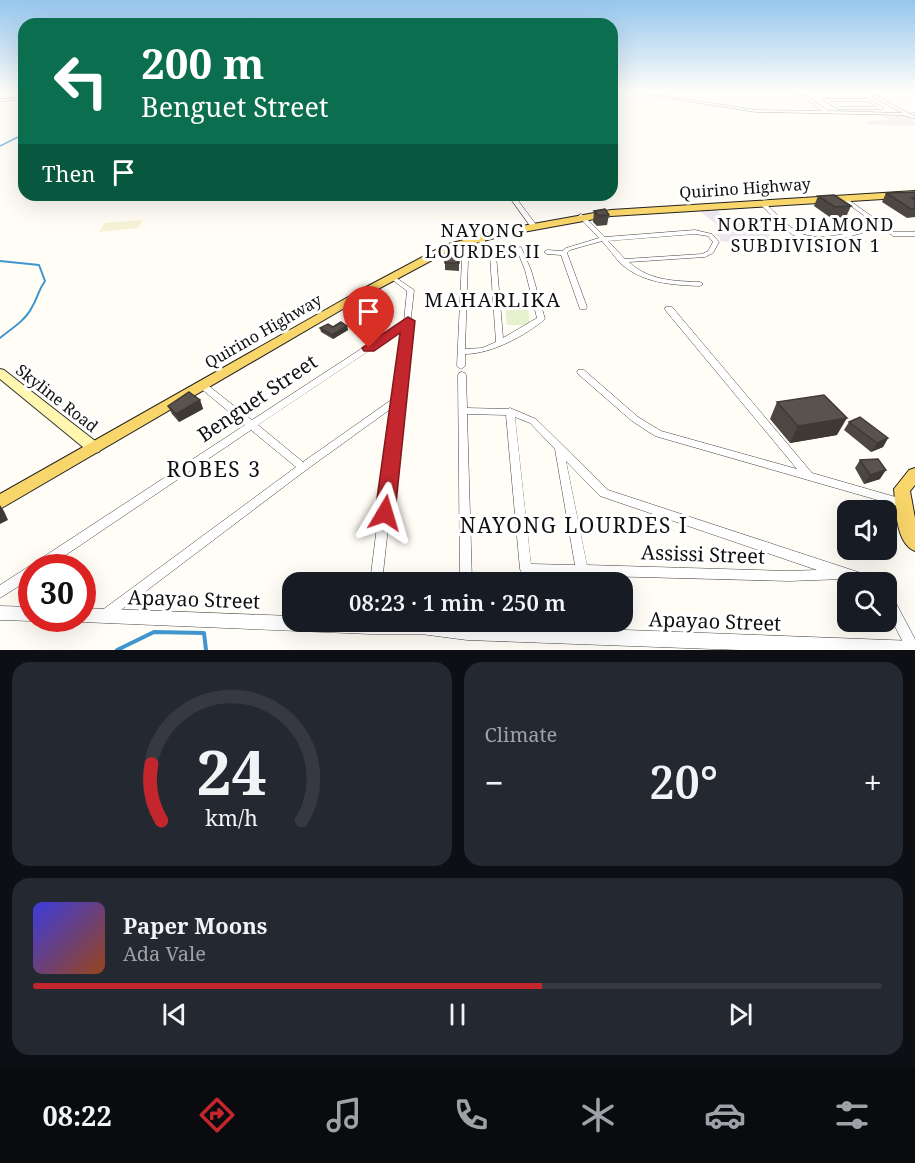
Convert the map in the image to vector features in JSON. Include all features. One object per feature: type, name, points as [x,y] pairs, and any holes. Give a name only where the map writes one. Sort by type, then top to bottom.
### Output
[{"type":"main road","name":"Quirino Highway","points":[[0,502],[438,251],[479,238],[581,216],[625,211],[915,194]]},
{"type":"main road","name":"Skyline Road","points":[[0,374],[94,448]]},
{"type":"main road","points":[[915,474],[902,489],[902,503],[909,534],[915,543]]},
{"type":"street","points":[[843,198],[893,234],[915,234]]},
{"type":"street","points":[[515,201],[533,226]]},
{"type":"street","points":[[762,203],[794,232],[813,239],[864,231],[880,225]]},
{"type":"street","points":[[581,216],[635,273],[668,284],[700,284]]},
{"type":"street","points":[[547,252],[564,253],[573,247],[604,239],[695,232],[710,235],[716,242],[711,252],[703,256],[622,261]]},
{"type":"street","points":[[479,238],[493,252],[500,344]]},
{"type":"street","points":[[461,352],[480,352],[500,344],[541,319],[528,270],[519,248],[465,259],[461,352],[466,572]]},
{"type":"street","points":[[564,253],[583,307]]},
{"type":"street","points":[[377,572],[411,290],[392,277]]},
{"type":"street","points":[[669,309],[809,477]]},
{"type":"street","name":"Benguet Street","points":[[58,554],[408,321]]},
{"type":"street","points":[[580,372],[635,419],[658,434],[902,503]]},
{"type":"street","points":[[202,386],[303,467]]},
{"type":"street","points":[[104,616],[303,467],[399,399]]},
{"type":"street","points":[[462,411],[510,411],[532,421],[604,493],[837,572]]},
{"type":"street","name":"Assissi Street","points":[[510,411],[526,569],[789,576],[837,574]]},
{"type":"street","points":[[559,449],[582,569]]},
{"type":"street","points":[[0,592],[18,581]]},
{"type":"street","points":[[0,613],[18,614]]},
{"type":"street","name":"Apayao Street","points":[[96,616],[282,621]]},
{"type":"street","points":[[897,617],[914,649]]},
{"type":"street","name":"Apayao Street","points":[[569,632],[914,649]]},
{"type":"shaded area","points":[[867,122],[915,122],[915,126],[870,125]]},
{"type":"shaded area","points":[[716,209],[727,220],[755,221],[784,249],[720,241],[715,234],[720,227],[698,210]]},
{"type":"shaded area","points":[[143,220],[138,228],[99,232],[105,223]]},
{"type":"green space","points":[[505,306],[528,306],[530,325],[507,325]]},
{"type":"building","points":[[915,192],[915,198],[912,198],[915,200],[915,208],[911,209],[886,193]]},
{"type":"building","points":[[834,195],[851,206],[835,207],[818,196]]},
{"type":"building","points":[[605,209],[609,215],[599,216],[594,211]]},
{"type":"building","points":[[445,254],[459,254],[459,263],[445,263]]},
{"type":"building","points":[[341,322],[347,326],[332,335],[320,328],[328,324],[333,327]]},
{"type":"building","points":[[189,392],[200,400],[176,414],[168,406]]},
{"type":"building","points":[[824,395],[847,418],[798,426],[777,402]]},
{"type":"building","points":[[860,417],[888,438],[877,443],[849,422]]},
{"type":"building","points":[[878,459],[886,470],[870,475],[860,460]]},
{"type":"waterway","points":[[0,146],[18,137]]},
{"type":"waterway","points":[[0,261],[39,265],[45,281],[26,316],[0,338]]},
{"type":"waterway","points":[[117,650],[154,632],[204,633],[206,650]]},
{"type":"district","name":"NORTH DIAMOND SUBDIVISION 1","points":[[806,234]]},
{"type":"district","name":"NAYONG LOURDES II","points":[[483,240]]},
{"type":"district","name":"MAHARLIKA","points":[[493,299]]},
{"type":"district","name":"ROBES 3","points":[[214,469]]},
{"type":"district","name":"NAYONG LOURDES I","points":[[574,525]]},
{"type":"route","points":[[369,348],[408,321],[385,513]]}]
